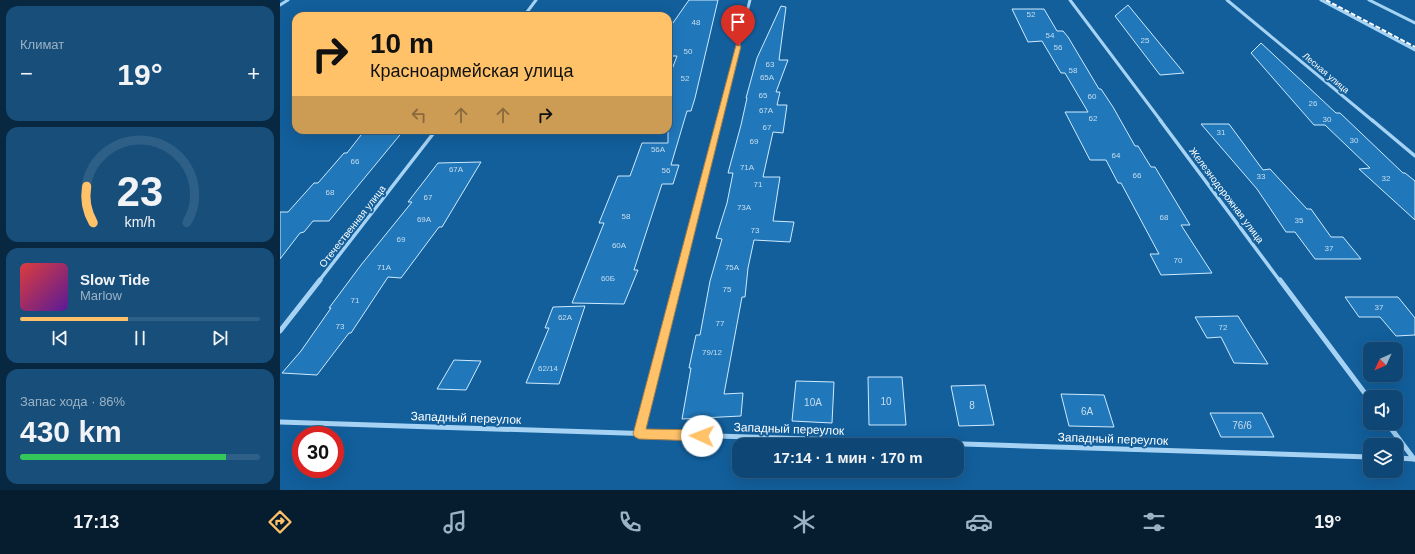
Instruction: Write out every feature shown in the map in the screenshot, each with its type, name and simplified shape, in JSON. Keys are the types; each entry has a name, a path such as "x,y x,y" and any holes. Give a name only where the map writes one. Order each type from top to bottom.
{"street":[{"path":"280,5 288,0"},
{"path":"527,12 536,0"},
{"path":"639,434 750,0"},
{"name":"Железнодорожная улица","path":"1070,0 1363,391"},
{"name":"Лесная улица","path":"1227,0 1415,156"},
{"path":"1321,0 1415,50"},
{"path":"1369,0 1415,23"},
{"name":"Отечественная улица","path":"280,331 433,134"},
{"name":"Западный переулок","path":"280,422 1363,457"},
{"path":"1392,430 1414,459"},
{"path":"1403,458 1414,459"}],"building":[{"path":"689,0 718,0 695,98 691,111 687,111 671,165 679,165 673,184 662,184 634,270 638,270 624,304 572,303 604,223 599,223 618,176 630,176 642,143 668,143 668,134 672,134 672,69 677,56 672,56 672,24"},
{"path":"1128,5 1184,73 1160,75 1115,16"},
{"path":"781,6 786,7 779,60 788,60 776,92 780,92 777,105 787,105 783,133 773,132 763,177 780,177 773,221 794,222 790,242 754,240 748,268 745,297 742,297 724,394 743,393 741,416 682,419 691,368 689,368 696,335 700,335 710,281 722,239 716,238 727,203 733,173 728,173 757,58"},
{"path":"1012,9 1044,9 1057,31 1063,31 1068,37 1099,89 1101,89 1113,107 1135,146 1138,146 1151,167 1155,167 1190,225 1181,225 1212,273 1161,275 1150,254 1159,254 1121,183 1118,183 1106,160 1090,160 1065,112 1088,112 1065,73 1061,73 1042,41 1028,42"},
{"path":"1261,43 1336,113 1340,113 1403,173 1415,181 1415,220 1359,169 1370,168 1325,125 1314,125 1251,53"},
{"path":"1201,124 1229,124 1263,170 1270,169 1307,209 1311,209 1331,237 1343,237 1361,259 1315,259 1295,232 1286,232 1257,189"},
{"path":"362,134 401,134 329,221 313,221 304,232 300,233 280,259 280,212 288,212 314,183 318,183 344,153 347,153"},
{"path":"481,162 442,227 439,227 401,278 388,277 351,333 349,333 317,375 282,373 301,351 331,308 329,308 361,265 412,202 408,202 438,163"},
{"path":"1345,297 1398,297 1415,318 1415,335 1396,336 1380,317 1359,317"},
{"path":"585,306 559,384 526,383 549,328 545,328 553,307"},
{"path":"1238,316 1268,364 1234,363 1221,337 1207,338 1195,317"},
{"path":"454,360 481,361 466,390 437,389"},
{"path":"868,377 902,377 906,425 869,425"},
{"path":"796,381 834,382 832,423 792,421"},
{"path":"985,385 994,425 959,426 951,386"},
{"path":"1061,394 1104,395 1114,427 1069,426"},
{"path":"1210,413 1262,413 1274,437 1221,437"}],"railway":[{"path":"1326,0 1415,47"}],"route":[{"path":"702,436 639,434 738,46"}]}
